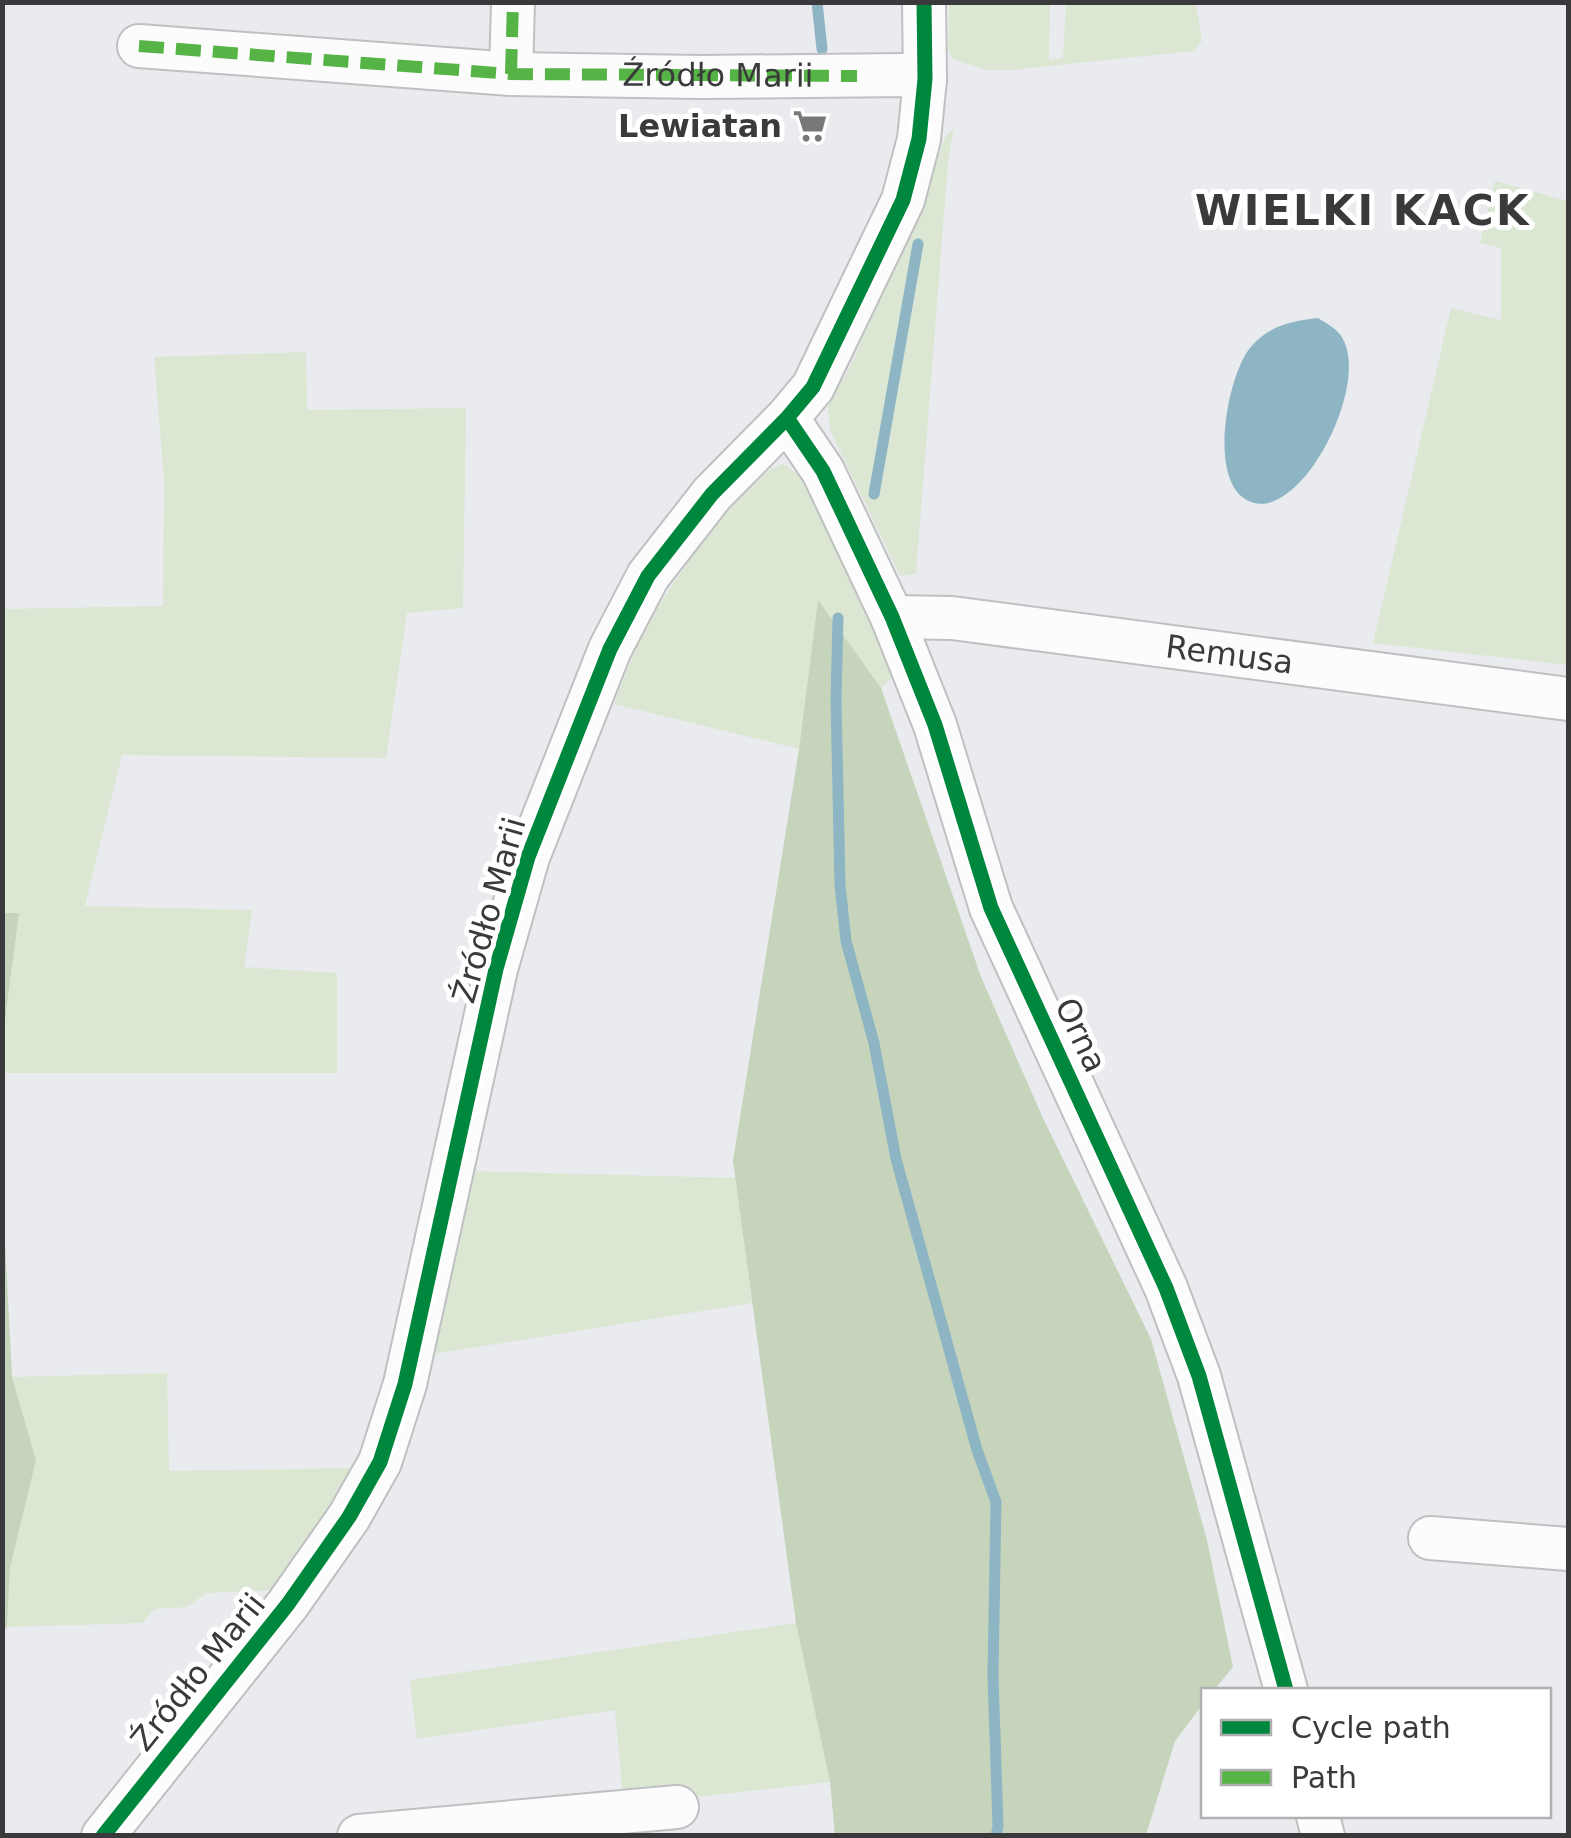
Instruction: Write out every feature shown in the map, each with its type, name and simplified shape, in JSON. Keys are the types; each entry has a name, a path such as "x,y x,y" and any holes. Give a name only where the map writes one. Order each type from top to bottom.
{"street":[{"path":"511,74 514,2"},
{"name":"Źródło Marii","path":"103,1836 288,1604 349,1517 380,1462 414,1348 496,969 528,857 610,650 648,576 712,494 812,387 903,200 920,139 924,2"},
{"name":"Źródło Marii","path":"139,46 511,74 905,75 924,79"},
{"name":"Orna","path":"787,418 823,471 892,617 935,725 992,908 1166,1288 1199,1376 1285,1688"},
{"name":"Remusa","path":"892,617 952,618 1568,699"},
{"path":"1430,1538 1568,1549"},
{"path":"360,1836 676,1808"}],"green space":[{"path":"949,2 1050,3 1049,60 1063,58 1066,3 1196,3 1202,41 1193,51 986,70 953,59 948,49"},
{"path":"954,128 948,162 916,574 900,576 830,430 828,406 851,365 898,260 946,136"},
{"path":"1495,181 1568,201 1568,665 1373,643 1451,308 1501,320 1501,248 1480,243"},
{"path":"306,352 307,410 466,408 463,608 407,613 386,758 122,755 85,906 252,910 244,967 337,973 337,1073 3,1073 3,1035 18,913 3,913 2,609 163,606 164,480 154,357"},
{"path":"783,464 808,481 895,675 881,688 818,601 799,749 614,704 644,626 707,535 761,474"},
{"path":"818,600 881,688 981,977 1042,1116 1151,1339 1207,1540 1233,1667 1216,1688 1201,1688 1201,1707 1175,1741 1146,1835 835,1835 830,1782 796,1623 733,1161 799,749"},
{"path":"2,913 19,913 3,1035"},
{"path":"472,1171 736,1178 752,1303 433,1354"},
{"path":"3,1203 12,1377 36,1460 10,1568 7,1627 3,1633"},
{"path":"167,1373 169,1471 358,1468 276,1590 206,1593 187,1607 155,1609 142,1623 7,1627 10,1568 36,1460 12,1377"},
{"path":"796,1623 830,1782 679,1799 623,1798 615,1710 417,1739 410,1680"}],"water":[{"path":"1318,318 1337,331 1347,351 1348,377 1342,408 1329,439 1293,489 1272,502 1251,502 1237,492 1225,454 1228,405 1234,382 1250,348 1264,334 1289,323"}],"waterway":[{"name":"Źródło Marii","path":"817,2 822,49"},
{"name":"Źródło Marii","path":"874,494 918,244"},
{"name":"Źródło Marii","path":"838,618 840,885 846,941 874,1043 896,1159 977,1450 996,1502 996,1836"}],"marked path":[{"path":"511,74 513,2"},
{"path":"139,46 511,74 857,76"}],"cycle path":[{"path":"103,1836 288,1604 349,1517 380,1462 405,1384 496,969 528,857 610,649 648,576 712,494 813,387 903,200 919,139 925,79 924,2"},
{"path":"787,418 823,471 892,617 935,725 991,908 1166,1288 1199,1376 1285,1688"}],"place":[{"name":"Lewiatan","path":"810,126"}],"district":[{"name":"WIELKI KACK","path":"1363,210"}]}
